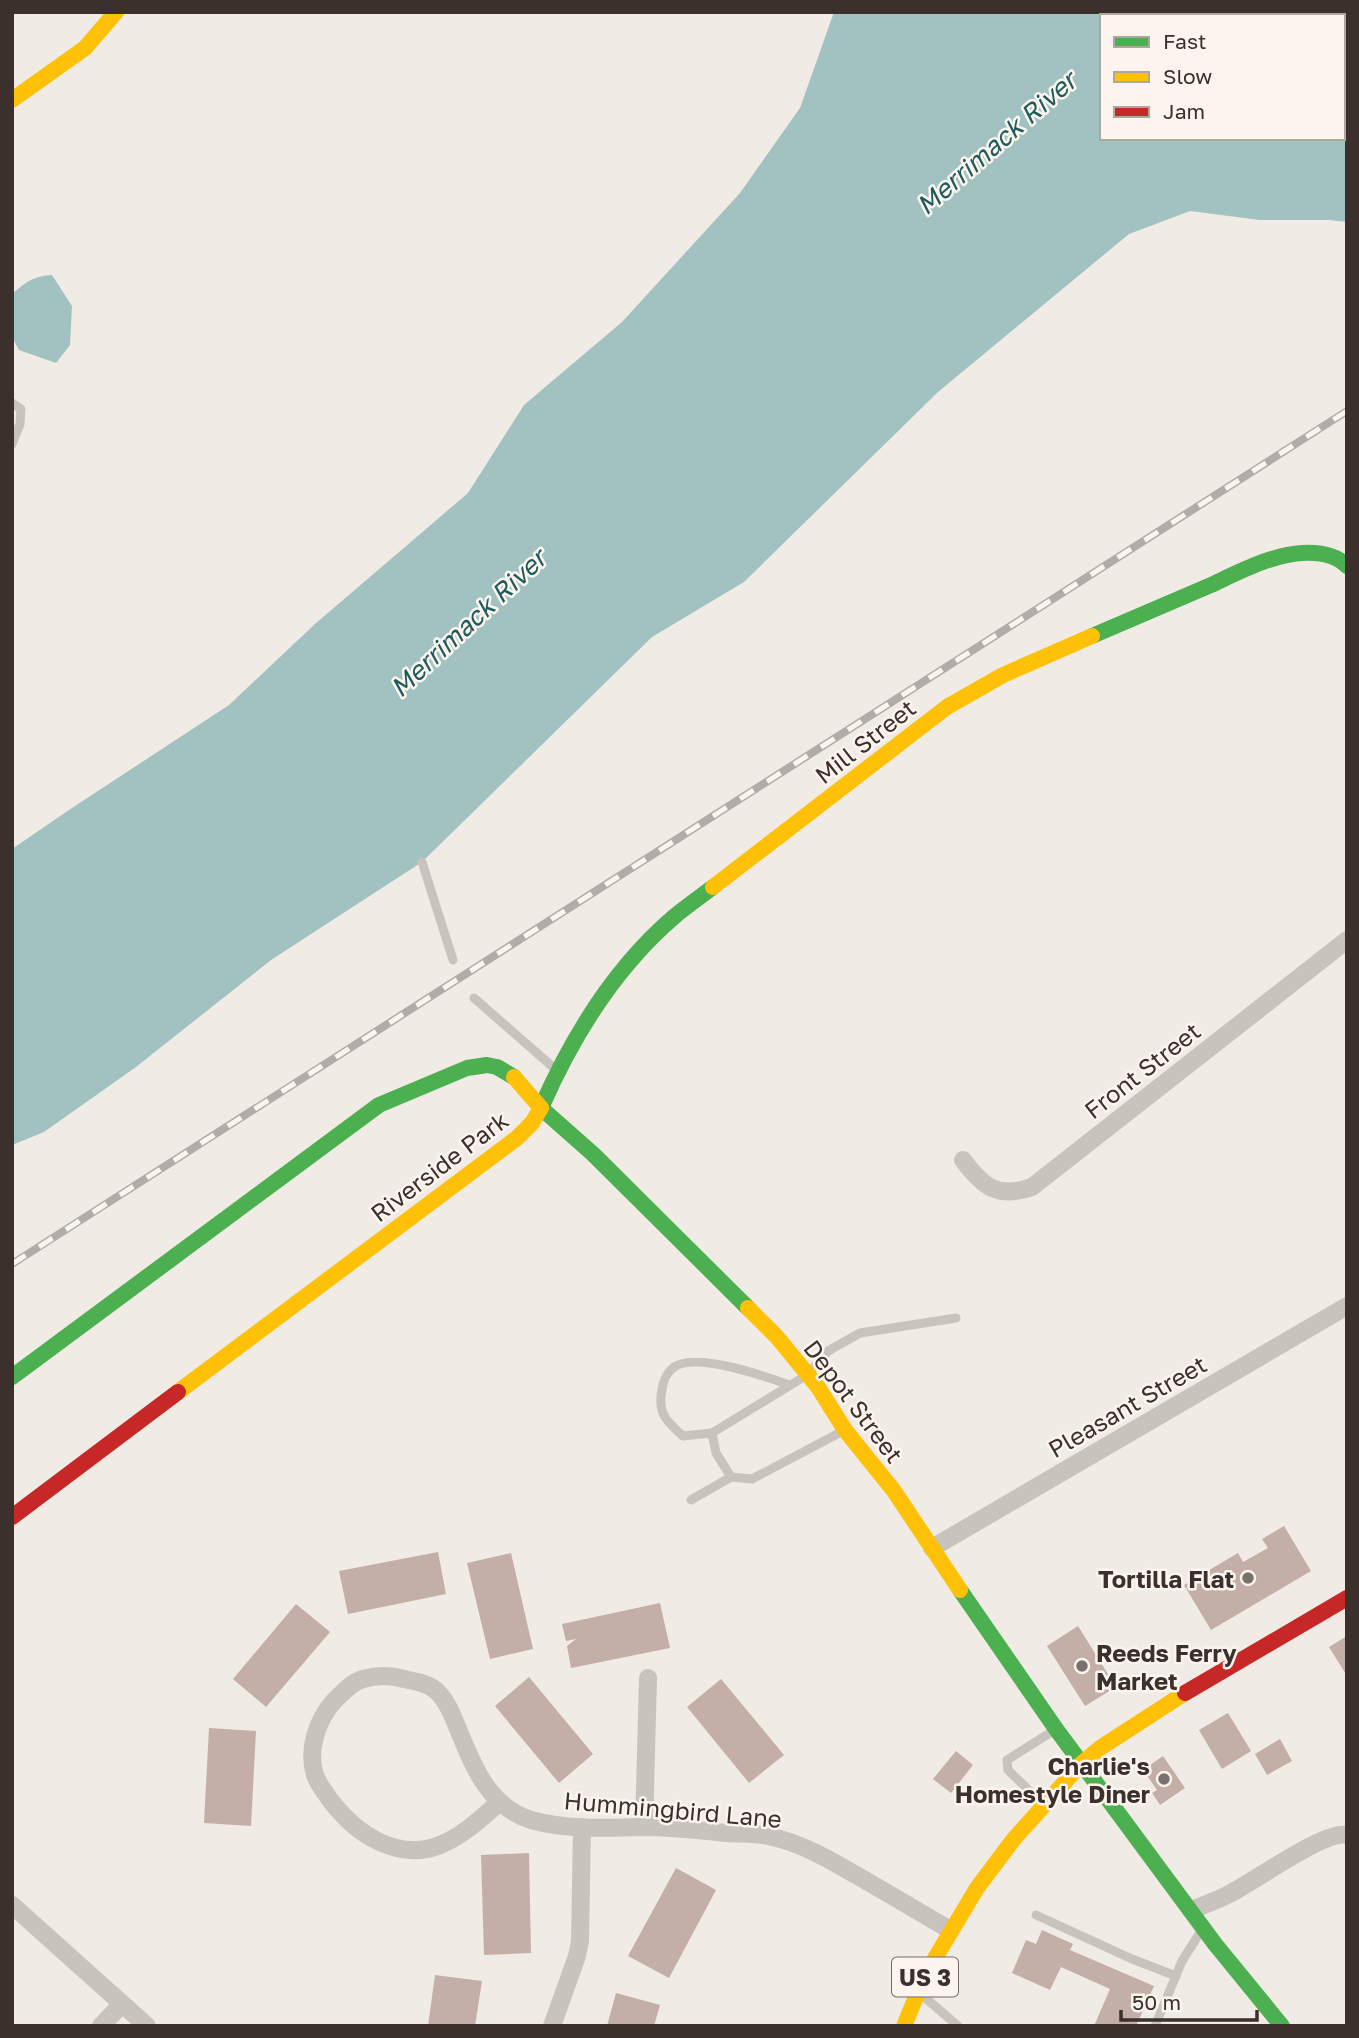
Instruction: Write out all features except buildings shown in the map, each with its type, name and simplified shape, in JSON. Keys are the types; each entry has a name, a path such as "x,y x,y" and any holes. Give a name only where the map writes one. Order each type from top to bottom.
{"street":[{"path":"12,100 85,48 116,12"},
{"name":"Mill Street","path":"541,1108 584,1023 614,979 642,947 666,924 947,707 1003,675 1240,572 1301,553 1322,553 1342,561 1347,566"},
{"name":"Front Street","path":"963,1160 985,1186 1000,1192 1018,1191 1032,1186 1347,940"},
{"name":"Riverside Park","path":"12,1377 379,1105 458,1070 478,1065 499,1068 517,1080 541,1108 517,1138 12,1517"},
{"name":"Depot Street","path":"541,1108 593,1154 776,1337 818,1387 845,1430 894,1491 1056,1729 1215,1944 1282,2026"},
{"name":"Pleasant Street","path":"932,1548 1347,1306"},
{"name":"US 3","path":"904,2026 918,1991 950,1930 995,1862 1081,1763 1192,1689 1347,1598"},
{"name":"Hummingbird Lane","path":"500,1802 463,1833 439,1846 419,1851 396,1849 356,1828 340,1813 315,1775 312,1749 317,1729 327,1709 358,1680 378,1675 417,1681 434,1688 445,1701 476,1771 486,1787 514,1812 531,1819 582,1827 644,1827 767,1836 791,1843 839,1865 950,1930"},
{"path":"644,1827 648,1678"},
{"path":"552,2026 580,1941 582,1827"},
{"path":"1191,1910 1228,1895 1321,1840 1347,1835"},
{"path":"12,1905 147,2026"},
{"path":"101,2026 122,2004"}],"lane":[{"path":"12,403 21,409 20,424 12,444"},
{"path":"422,862 453,960"},
{"path":"474,998 558,1071"},
{"path":"789,1385 758,1374 697,1361 676,1366 664,1377 661,1408 665,1420 683,1436 712,1433 807,1375 828,1352 860,1332 956,1318"},
{"path":"691,1500 731,1477 752,1479 845,1430"},
{"path":"712,1433 716,1453 731,1477"},
{"path":"1043,1805 1008,1770 1007,1760 1056,1729"},
{"path":"1036,1915 1176,1976"},
{"path":"1155,2026 1182,1961 1204,1926"},
{"path":"918,1991 958,2026"}],"water":[{"name":"Merrimack River","path":"834,12 1347,12 1347,222 1260,220 1190,211 1129,234 938,392 744,582 652,637 422,862 271,960 136,1067 44,1132 12,1145 12,849 229,705 315,624 468,493 524,405 622,322 740,193 800,108"},
{"path":"52,275 72,306 70,345 56,363 19,350 12,337 12,294 30,280"}],"railway":[{"path":"12,1264 1347,411"}],"traffic: fast":[{"path":"1092,636 1279,557 1302,553 1320,554 1332,556 1347,566"},
{"path":"713,887 653,936 614,980 581,1029 541,1108 593,1154 748,1308"},
{"path":"12,1377 379,1105 467,1068 487,1065 497,1067 514,1077"},
{"path":"960,1590 1056,1729 1215,1944 1282,2026"}],"traffic: slow":[{"path":"12,100 85,48 116,12"},
{"path":"713,887 947,707 1003,675 1092,636"},
{"path":"178,1392 517,1138 532,1123 541,1108 514,1077"},
{"path":"748,1308 777,1337 818,1387 845,1430 894,1491 960,1590"},
{"path":"904,2026 925,1975 977,1888 1013,1840 1081,1764 1100,1748 1185,1693"}],"traffic: jam":[{"path":"12,1517 178,1392"},
{"path":"1185,1693 1347,1598"}],"place":[{"name":"Tortilla Flat","path":"1248,1578"},
{"name":"Reeds Ferry Market","path":"1082,1666"},
{"name":"Charlie's Homestyle Diner","path":"1164,1779"}]}
